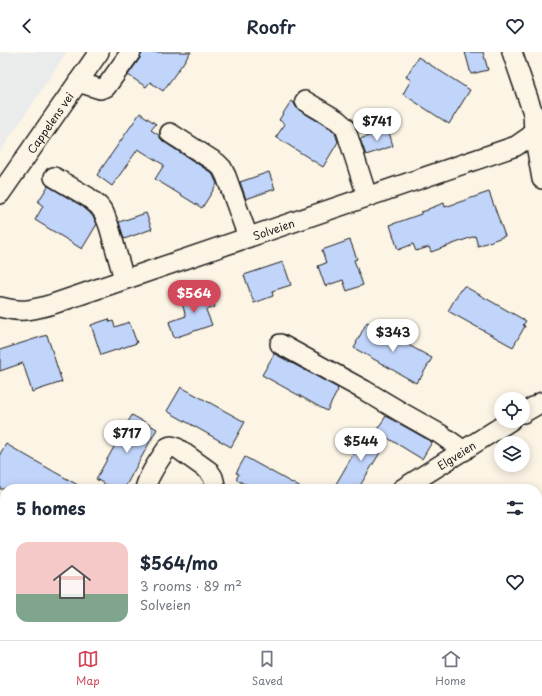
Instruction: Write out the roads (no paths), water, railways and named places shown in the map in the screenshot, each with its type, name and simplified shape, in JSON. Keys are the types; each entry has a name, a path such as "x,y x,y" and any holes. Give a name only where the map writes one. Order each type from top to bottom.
{"street":[{"name":"Cappelens vei","path":"0,194 98,52"},
{"path":"78,82 100,89 106,87 131,52"},
{"path":"512,52 538,131 542,179"},
{"path":"305,101 337,120 344,128 367,196"},
{"name":"Solveien","path":"0,307 11,310 26,311 53,304 516,146 538,131"},
{"path":"170,133 217,163 222,168 248,237"},
{"path":"54,177 88,197 99,206 104,213 124,279"},
{"path":"280,344 440,434 464,451"},
{"path":"530,409 542,402"},
{"name":"Elgveien","path":"410,484 499,428"},
{"path":"146,484 168,447 171,446 177,448 209,471 213,477 215,484"}]}
